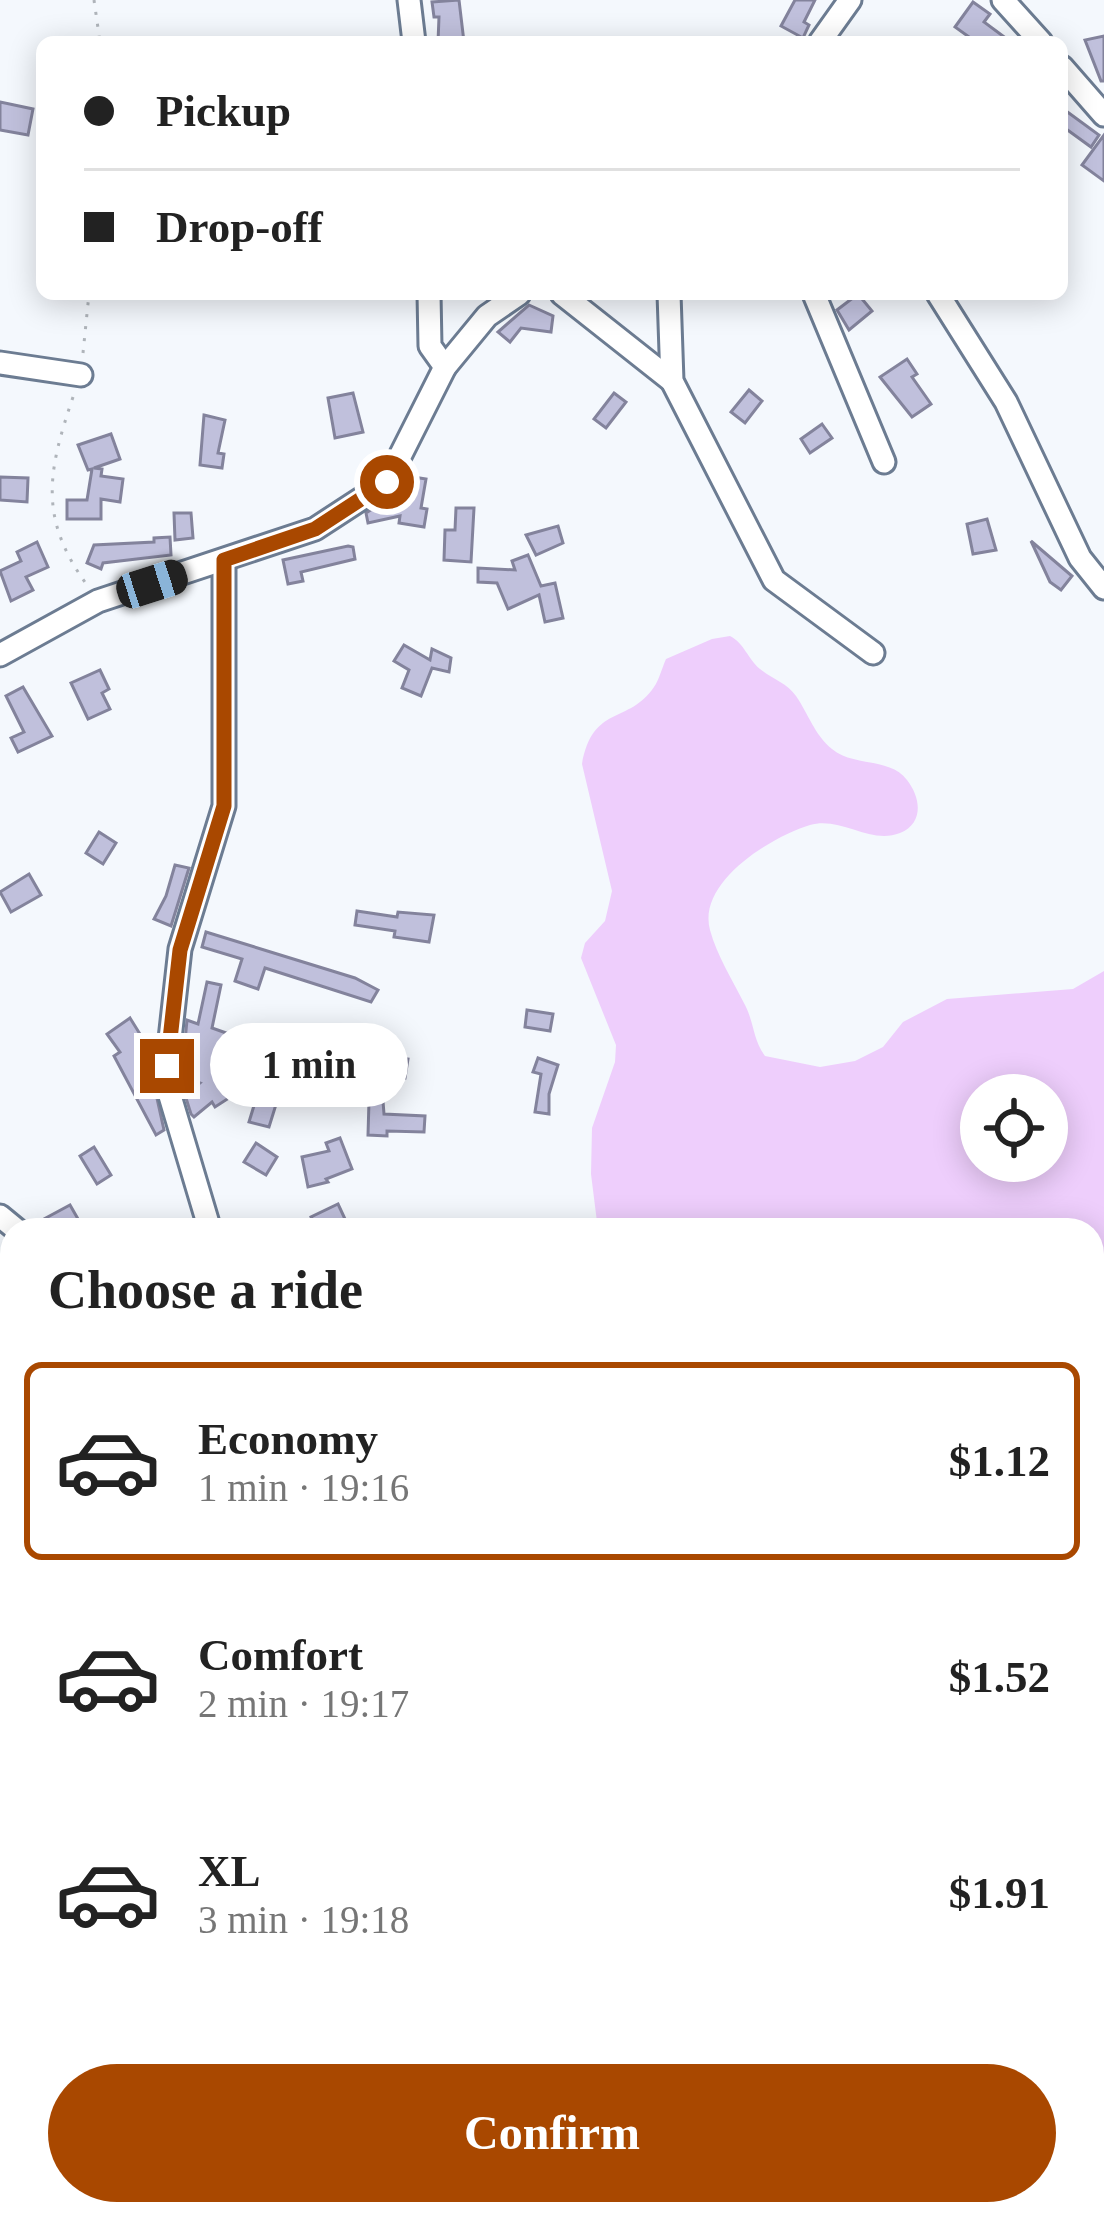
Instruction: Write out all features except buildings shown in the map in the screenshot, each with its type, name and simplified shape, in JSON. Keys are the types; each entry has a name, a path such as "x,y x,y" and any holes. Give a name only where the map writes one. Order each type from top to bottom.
{"street":[{"path":"409,0 413,36"},
{"path":"831,36 850,0"},
{"path":"1003,0 1035,36"},
{"path":"1068,74 1104,115"},
{"path":"430,300 430,346 445,367"},
{"path":"0,655 98,601 315,529 387,482 445,367 487,316 510,300"},
{"path":"570,300 672,381 774,580 873,653"},
{"path":"670,300 672,381"},
{"path":"816,300 884,462"},
{"path":"942,300 1006,402 1080,558 1104,588"},
{"path":"0,363 81,375"},
{"path":"206,1218 170,1096 167,1066 180,950 224,806 224,560"}],"path":[{"path":"94,0 99,36"},
{"path":"87,300 81,375 53,456 51,510 66,557 98,601"}],"shaded area":[{"path":"730,636 760,669 792,692 832,749 900,773 917,802 913,823 889,836 822,823 794,831 740,864 715,895 710,930 765,1056 820,1067 855,1061 883,1047 903,1022 947,999 1073,989 1104,971 1104,1218 596,1218 592,1128 615,1062 616,1045 581,958 585,943 605,921 612,891 582,764 594,732 644,699 666,659"}],"route":[{"path":"167,1066 180,950 224,806 224,560 315,529 387,482"}]}
